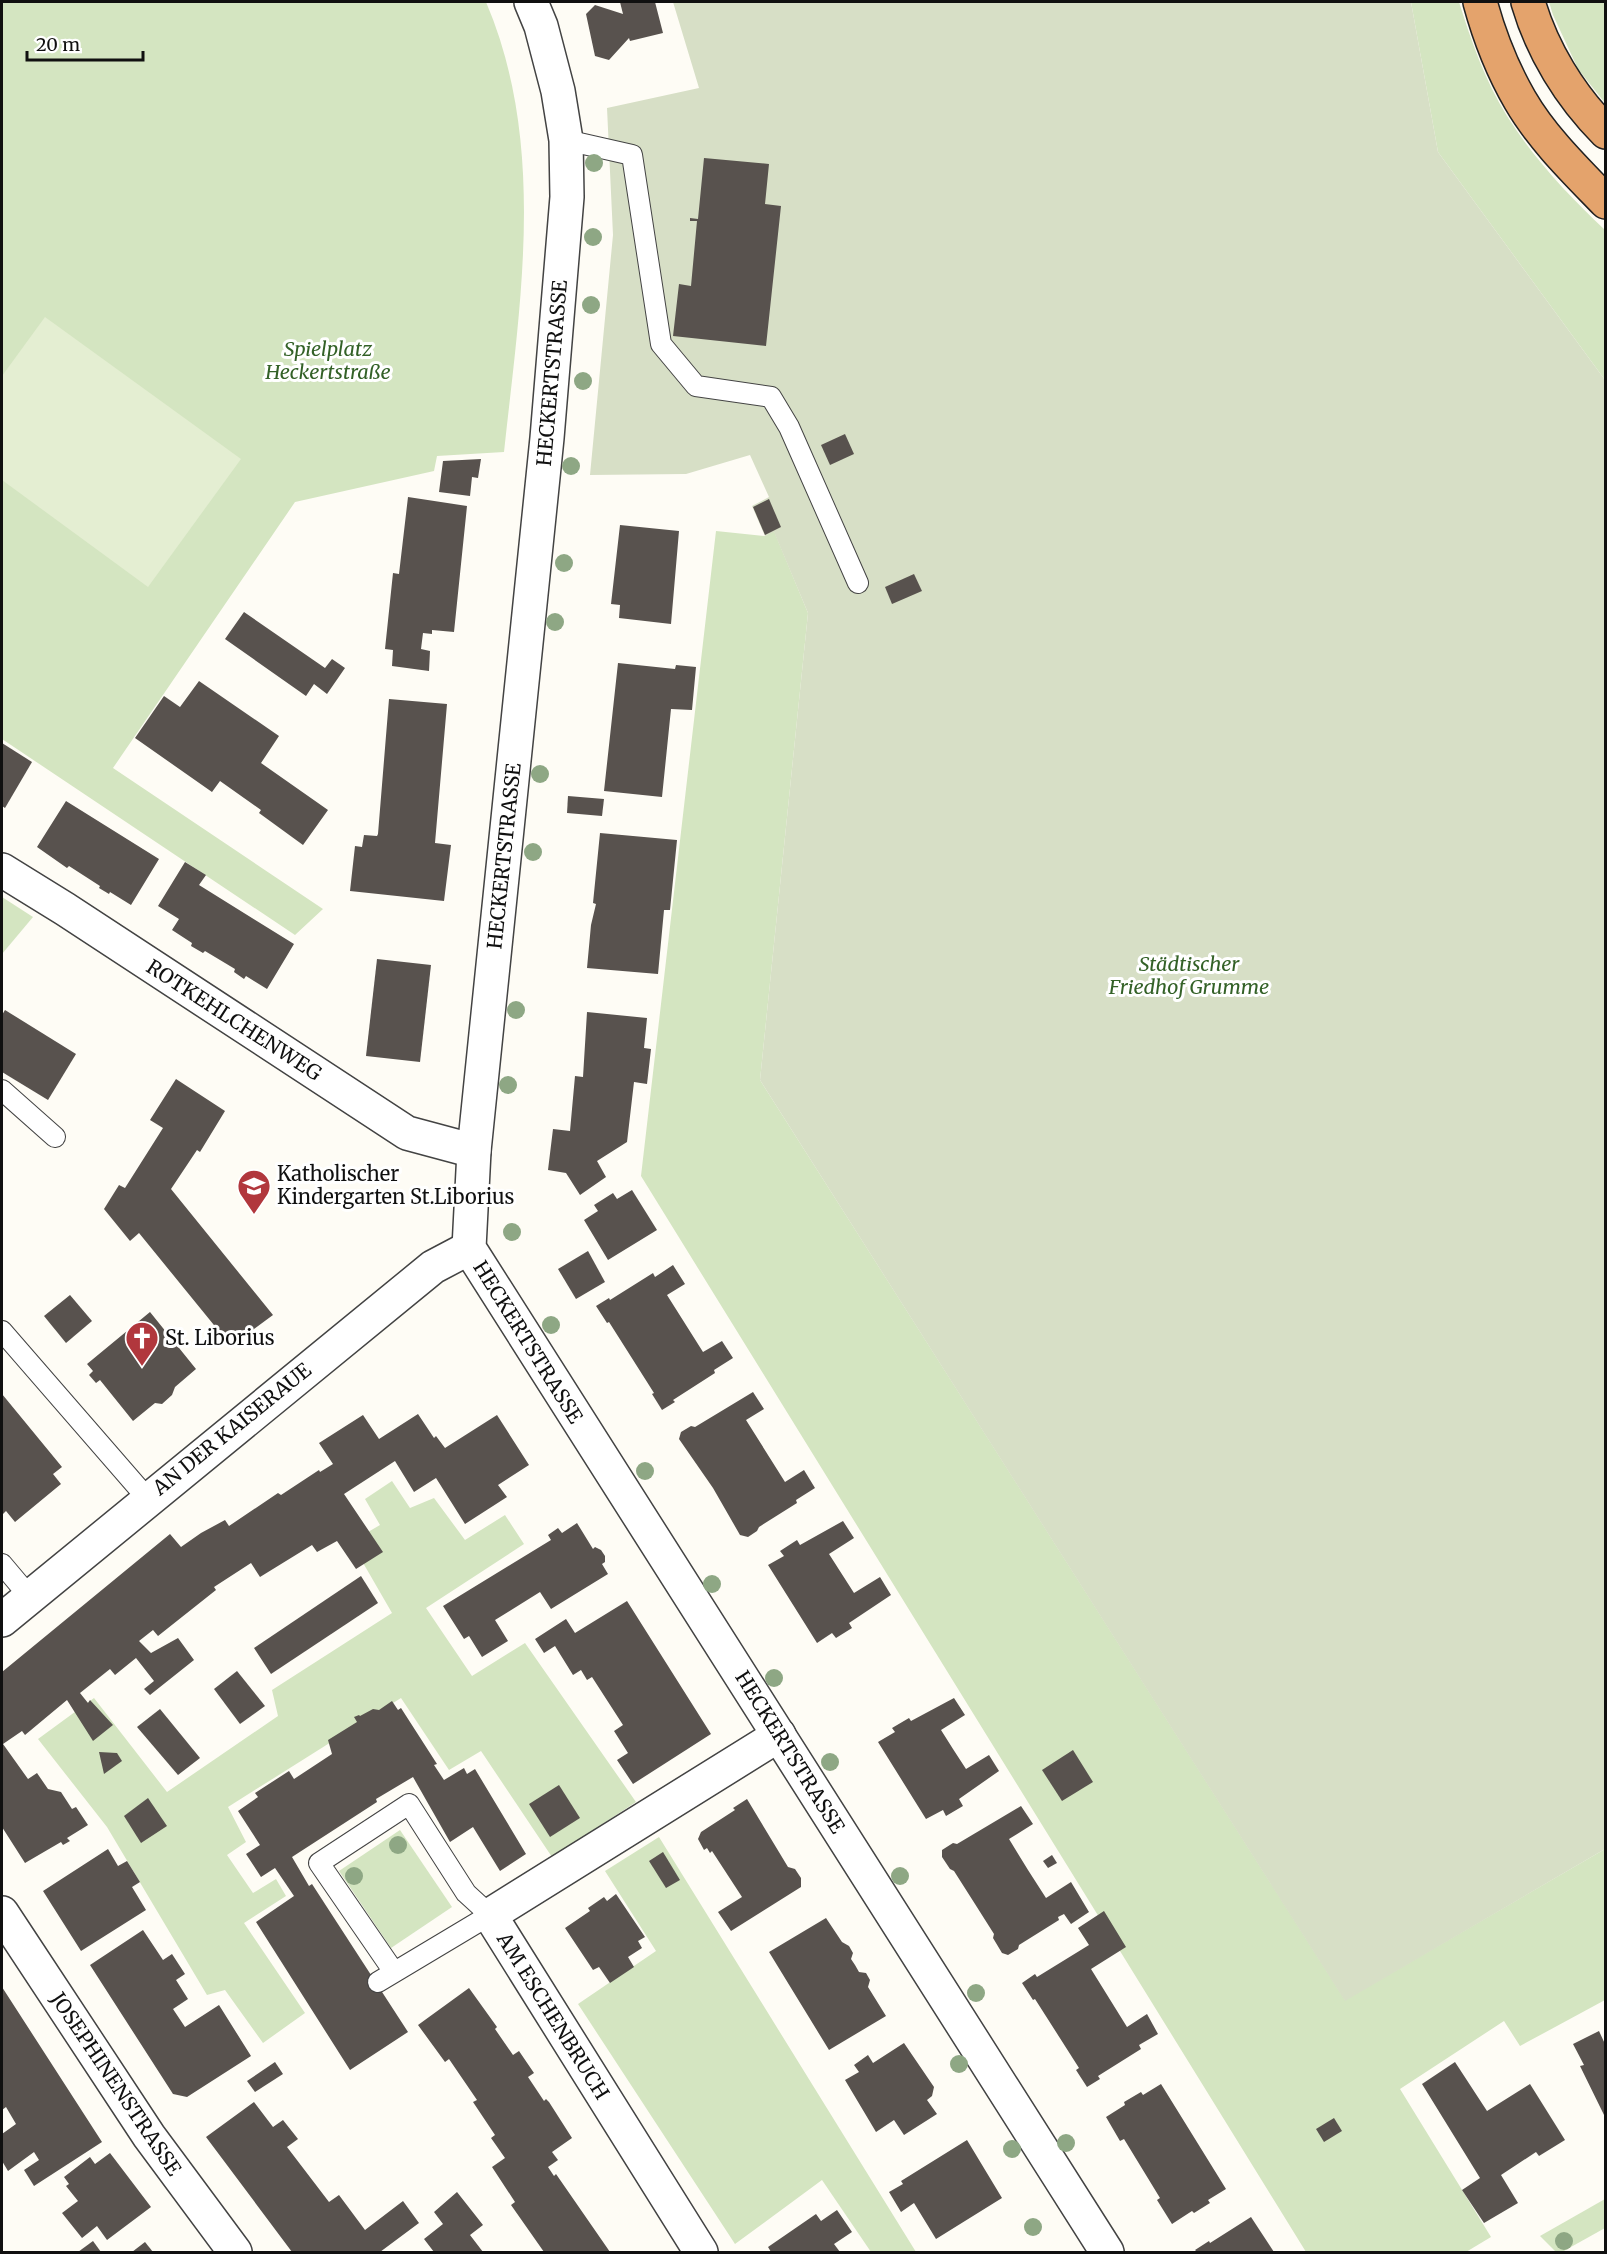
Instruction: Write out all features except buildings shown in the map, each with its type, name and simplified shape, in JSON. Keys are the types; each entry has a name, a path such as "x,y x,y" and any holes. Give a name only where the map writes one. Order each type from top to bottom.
{"highway":[{"path":"1480,2 1489,33 1520,100 1556,149 1605,202"},
{"path":"1528,2 1549,53 1564,80 1585,111 1605,132"}],"street":[{"name":"HECKERTSTRASSE","path":"531,2 542,26 555,80 566,140 567,197 546,450 474,1151 470,1248 1107,2253"},
{"name":"ROTKEHLCHENWEG","path":"2,870 75,915 406,1133 474,1151"},
{"name":"AN DER KAISERAUE","path":"2,1620 147,1498 433,1267 470,1248"},
{"name":"AM ESCHENBRUCH","path":"701,2253 490,1916 779,1735"},
{"name":"JOSEPHINENSTRASSE","path":"3,1921 149,2136 235,2253"}],"lane":[{"path":"566,140 632,154 660,344 696,386 771,396 789,427 858,583"},
{"path":"2,1090 56,1137"},
{"path":"2,1330 147,1498"},
{"path":"2,1564 29,1596"},
{"path":"409,1804 466,1893 490,1916 386,1977 319,1863 409,1804"}],"green space":[{"name":"Spielplatz Heckertstraße","path":"2,2 486,2 505,56 517,112 523,168 524,225 517,339 504,452 437,456 434,471 295,502 113,768 323,909 295,935 2,739"},
{"name":"Städtischer Friedhof Grumme","path":"673,2 1411,2 1438,152 1605,380 1605,1849 1345,2001 760,1080 808,613 774,532 765,536 752,506 769,497 750,455 686,474 590,475 613,235 607,108 699,88"},
{"path":"1411,2 1459,2 1485,75 1507,116 1528,147 1552,176 1605,230 1605,380 1438,152"},
{"path":"1549,2 1605,2 1605,103 1578,69"},
{"path":"45,317 241,459 148,587 2,480 2,376"},
{"path":"716,531 765,536 774,531 808,613 760,1080 1345,2000 1605,1849 1605,2000 1520,2046 1504,2021 1400,2089 1491,2237 1466,2252 1306,2252 641,1176"},
{"path":"2,897 33,917 2,954"},
{"path":"392,1481 410,1508 434,1498 465,1540 505,1515 524,1544 426,1608 472,1676 525,1643 636,1802 552,1857 481,1751 449,1770 401,1698 228,1807 246,1842 227,1855 253,1893 276,1879 286,1896 244,1923 305,2013 263,2043 225,1990 207,1995 107,1827 38,1739 94,1698 167,1792 278,1716 272,1690 392,1613 351,1542 380,1525 365,1499"},
{"path":"400,1830 452,1907 391,1948 339,1871"},
{"path":"659,1837 916,2252 871,2252 822,2180 735,2244 578,2004 656,1951 605,1871"},
{"path":"1605,2199 1605,2228 1562,2252 1556,2252 1540,2236"}],"place":[{"name":"Katholischer Kindergarten St.Liborius","path":"254,1215"},
{"name":"St. Liborius","path":"142,1367"}]}
